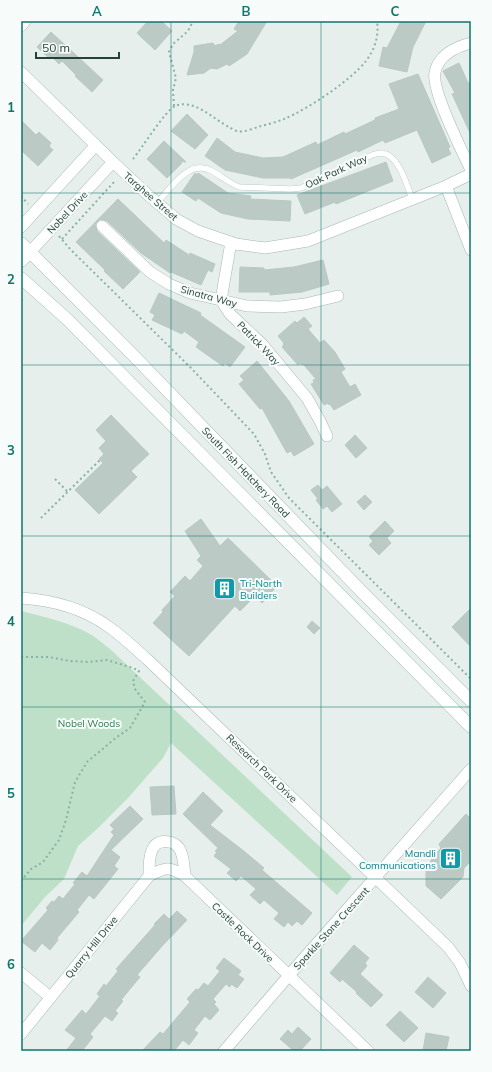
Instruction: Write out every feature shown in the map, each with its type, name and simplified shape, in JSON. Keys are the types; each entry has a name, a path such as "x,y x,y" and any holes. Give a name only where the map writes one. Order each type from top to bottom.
{"main road":[{"name":"Nobel Drive","path":"21,261 25,247"},
{"name":"South Fish Hatchery Road","path":"25,247 138,360 361,591 471,701"},
{"name":"South Fish Hatchery Road","path":"21,278 68,320 471,727"}],"street":[{"path":"21,26 25,21"},
{"path":"471,43 451,50 441,59 434,73 438,98 471,170"},
{"name":"Targhee Street","path":"21,72 113,162 176,219 198,231 231,242 265,248 308,241 446,186 471,174"},
{"path":"21,227 96,145"},
{"name":"Nobel Drive","path":"25,247 113,162"},
{"path":"446,186 471,250"},
{"name":"Sinatra Way","path":"102,226 150,272 169,284 190,293 247,306 281,307 305,304 338,296"},
{"path":"221,300 231,242"},
{"name":"Patrick Way","path":"221,300 230,314 262,344 307,398 327,436"},
{"name":"Research Park Drive","path":"21,598 38,599 78,610 97,619 149,660 448,947 460,963 471,986"},
{"name":"Sparkle Stone Crescent","path":"224,1051 471,769"},
{"path":"150,876 148,861 150,852 156,844 164,841 172,842 179,848 183,858 185,876"},
{"name":"Castle Rock Drive","path":"168,869 174,870 185,876 368,1051"},
{"name":"Quarry Hill Drive","path":"21,1034 150,876 162,870 168,869"},
{"path":"21,973 50,997"}],"lane":[{"name":"Oak Park Way","path":"157,203 184,173 192,168 201,167 210,170 239,187 290,189 301,188 372,155 382,154 390,156 398,164 412,199"}],"path":[{"path":"174,106 173,90 176,78 169,52 173,44 188,30 193,21"},
{"path":"133,159 163,118 174,106 187,104 197,106 222,124 237,132 252,129 285,118 319,99 348,78 365,61 377,40 377,21"},
{"path":"114,182 62,240 190,367 254,434 265,454 271,472 289,498 471,679"},
{"path":"21,196 26,201"},
{"path":"41,518 100,460"},
{"path":"55,479 68,492"},
{"path":"21,657 49,657 70,661 89,662 107,660 133,668 139,671 133,681 135,689 145,702 130,728 87,762 75,782 66,820 59,840 43,862 31,869 21,881"}],"green space":[{"name":"Nobel Woods","path":"21,611 73,626 93,636 110,649 352,877 337,895 171,743 163,758 128,798 78,846 64,879 45,897 21,926"}],"building":[{"path":"148,21 161,21 172,31 155,50 137,33"},
{"path":"239,21 267,21 247,54 229,66 227,64 217,69 211,68 204,73 187,75 194,52 194,46 213,43 215,46 220,45 238,31 234,29"},
{"path":"401,21 426,21 413,47 407,72 379,66 383,47 387,48"},
{"path":"51,32 103,80 92,92 62,61 59,64 52,57 50,59 37,47"},
{"path":"459,63 468,83 471,83 471,135 452,94 455,93 443,71"},
{"path":"418,74 450,147 448,148 451,154 432,163 417,130 385,143 383,140 358,152 357,150 291,179 263,178 225,170 205,156 217,138 235,152 263,158 283,157 316,142 317,145 344,132 345,134 375,120 375,118 399,109 389,84"},
{"path":"187,114 208,135 195,149 171,131"},
{"path":"21,120 36,135 39,132 51,143 49,146 53,150 38,166 21,150"},
{"path":"164,141 186,162 178,161 182,163 167,178 147,159"},
{"path":"386,162 393,181 336,204 335,202 305,214 297,195"},
{"path":"195,173 197,175 198,173 228,193 251,196 250,199 291,201 290,221 248,219 221,213 198,198 196,201 182,192"},
{"path":"118,199 164,243 166,240 189,255 190,253 215,264 212,272 208,270 201,285 171,272 170,273 141,253 107,221 100,219 95,224 97,231 140,272 123,289 76,242"},
{"path":"323,260 329,284 302,292 270,295 270,292 239,292 240,267 264,268 264,270 294,267"},
{"path":"159,293 201,313 200,315 245,347 230,367 225,363 223,366 196,347 199,342 184,331 182,334 152,320 155,315 150,312"},
{"path":"304,317 312,326 308,329 320,343 324,340 335,352 345,369 341,372 350,387 355,384 361,395 334,410 328,403 324,405 311,384 314,383 313,380 316,379 303,364 302,365 300,363 298,365 282,347 284,343 278,336 295,321 297,323"},
{"path":"257,361 289,401 314,444 294,456 291,451 287,453 262,408 260,409 239,384 244,380 240,376"},
{"path":"111,415 149,454 131,471 137,477 99,514 75,490 103,463 99,459 104,454 99,448 106,441 96,430"},
{"path":"355,435 367,448 356,458 345,445"},
{"path":"318,485 322,490 327,486 342,504 332,512 327,506 323,509 311,490"},
{"path":"365,495 372,502 364,510 357,502"},
{"name":"Tri-North Builders","path":"201,519 220,546 228,538 277,586 262,603 255,596 240,611 235,606 189,656 153,623 163,612 162,610 175,596 170,592 185,576 190,581 203,566 197,560 201,556 185,531"},
{"path":"385,521 394,531 387,538 391,543 379,555 369,545 373,541 369,537"},
{"path":"471,608 471,647 452,627"},
{"path":"312,621 320,628 314,634 307,627"},
{"path":"174,786 176,814 152,815 150,787"},
{"path":"203,792 223,811 210,825 264,868 262,870 312,913 302,925 297,921 292,926 288,922 284,927 274,919 279,913 264,900 260,904 250,895 256,889 241,876 236,881 227,873 231,869 214,856 217,852 215,851 218,848 183,814"},
{"path":"130,806 143,819 111,850 120,857 114,866 118,869 94,899 89,895 77,910 79,912 57,938 58,940 50,950 42,943 35,952 21,941 48,910 46,908 52,901 54,902 59,896 63,899 82,872 87,876 114,835 111,832 114,829 110,825"},
{"name":"Mandli Communications","path":"466,814 471,819 471,861 464,868 463,877 441,899 426,886 426,869 433,857 441,848 439,844"},
{"path":"177,911 187,920 137,975 140,977 121,1000 123,1001 115,1011 118,1013 112,1021 105,1016 90,1034 93,1037 82,1051 66,1051 76,1038 65,1030 82,1010 86,1014 100,996 97,994 104,984 106,986 118,971 116,969 155,925 154,924 164,914 169,919"},
{"path":"354,945 369,958 365,963 367,966 360,974 383,995 371,1007 342,979 340,982 330,973"},
{"path":"224,958 241,971 238,975 244,979 237,988 231,984 230,987 226,984 213,999 216,1002 214,1004 219,1010 210,1020 205,1016 194,1030 198,1033 189,1045 183,1040 174,1051 142,1051 160,1032 163,1034 190,1002 187,999 196,989 198,990 204,983 208,986 220,971 216,968"},
{"path":"428,977 446,993 433,1008 415,992"},
{"path":"400,1011 418,1028 404,1042 386,1025"},
{"path":"298,1027 311,1039 300,1051 294,1051 280,1039 288,1030 292,1034"},
{"path":"426,1033 449,1037 446,1051 423,1051"}],"place":[{"name":"Tri-North Builders","path":"224,589"},
{"name":"Mandli Communications","path":"451,859"}]}
